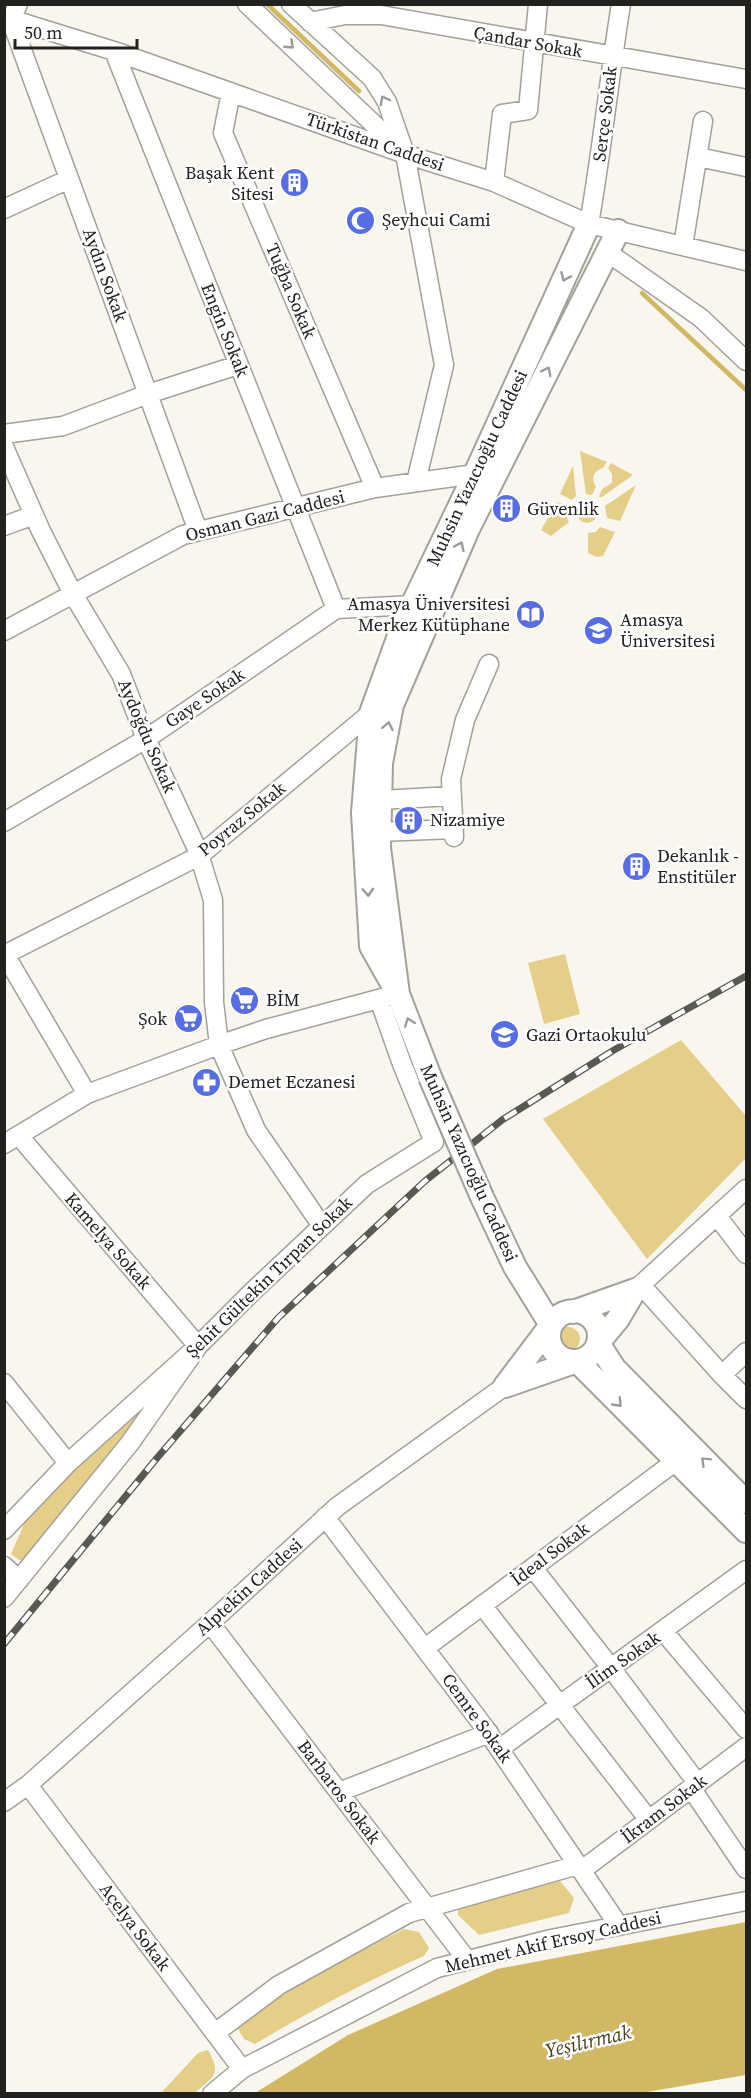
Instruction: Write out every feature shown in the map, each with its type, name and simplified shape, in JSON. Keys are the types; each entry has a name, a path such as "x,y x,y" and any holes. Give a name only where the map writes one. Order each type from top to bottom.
{"main road":[{"name":"Muhsin Yazıcıoğlu Caddesi","path":"551,1325 515,1267 430,1077 388,997 371,946 363,813 371,713 404,622 475,474 589,224"},
{"name":"Muhsin Yazıcıoğlu Caddesi","path":"388,997 378,848 381,764 392,705 468,529 618,231"},
{"path":"505,1386 559,1316 638,1288"},
{"path":"505,1386 590,1355 638,1288"},
{"path":"573,1312 588,1316 594,1321 598,1343 614,1368 747,1502"},
{"path":"551,1325 549,1336 555,1352 561,1357 577,1361 747,1532"}],"street":[{"path":"247,4 405,154"},
{"path":"291,4 372,78 387,102 405,154 444,365 416,482"},
{"path":"494,182 502,114 528,110 538,4"},
{"name":"Serçe Sokak","path":"589,224 621,4"},
{"name":"Türkistan Caddesi","path":"11,14 405,154 494,182 589,224 747,261"},
{"name":"Aydın Sokak","path":"11,14 198,531"},
{"name":"Çandar Sokak","path":"310,22 345,15 381,15 747,79"},
{"name":"Engin Sokak","path":"114,51 336,609"},
{"name":"Tuğba Sokak","path":"231,92 223,133 375,488"},
{"path":"683,246 703,121"},
{"path":"698,157 747,167"},
{"path":"4,209 69,179"},
{"path":"607,252 701,318 747,361"},
{"path":"4,434 63,426 148,394 238,365"},
{"name":"Aydoğdu Sokak","path":"4,447 73,594 121,674 146,739 199,856 213,900 214,1002 219,1045 256,1130 322,1226"},
{"name":"Osman Gazi Caddesi","path":"4,632 183,535 375,488 475,474"},
{"path":"4,526 34,515"},
{"path":"336,609 413,605"},
{"name":"Gaye Sokak","path":"4,822 146,739 336,609"},
{"path":"379,832 454,833 451,779 465,720 489,664"},
{"name":"Poyraz Sokak","path":"5,954 199,856 371,713"},
{"path":"380,800 452,796"},
{"path":"5,954 87,1094"},
{"path":"12,1140 87,1094 266,1029 388,997"},
{"name":"Şehit Gültekin Tırpan Sokak","path":"4,1530 68,1463 198,1346 367,1184 434,1142 402,1064 388,997"},
{"name":"Kamelya Sokak","path":"12,1140 198,1346"},
{"path":"747,1189 638,1288 747,1399"},
{"path":"717,1216 747,1254"},
{"path":"4,1598 130,1443 198,1346"},
{"path":"722,1375 747,1352"},
{"path":"4,1383 68,1463"},
{"name":"Alptekin Caddesi","path":"4,1802 28,1785 338,1506 505,1386"},
{"name":"İdeal Sokak","path":"424,1648 676,1461"},
{"name":"Cemre Sokak","path":"325,1517 489,1733 619,1926"},
{"path":"4,1566 19,1580"},
{"path":"533,1568 611,1668 694,1786 747,1869"},
{"name":"İlim Sokak","path":"500,1749 747,1570"},
{"path":"482,1605 649,1820"},
{"name":"Barbaros Sokak","path":"210,1623 467,1960"},
{"path":"664,1632 747,1730"},
{"path":"339,1792 489,1733"},
{"name":"İkram Sokak","path":"580,1868 747,1747"},
{"name":"Açelya Sokak","path":"28,1785 242,2069"},
{"path":"215,2033 279,1985 409,1914 580,1868"},
{"name":"Mehmet Akif Ersoy Caddesi","path":"212,2094 242,2069 437,1968 551,1939 747,1901"}],"shaded area":[{"path":"580,451 607,462 594,475 596,487 592,495 586,494"},
{"path":"611,463 633,475 599,497 602,489 612,483 612,474 608,468"},
{"path":"573,466 576,496 572,500 560,494"},
{"path":"636,485 620,521 607,518 605,506"},
{"path":"557,502 567,506 569,522 551,536 541,530"},
{"path":"587,503 594,506 597,513 594,520 587,523 580,520 577,513 580,506"},
{"path":"600,527 615,532 603,556 597,557 588,553 588,533 596,532"},
{"path":"565,954 580,1014 544,1024 528,963"},
{"path":"681,1040 746,1116 746,1158 647,1259 543,1119"},
{"path":"568,1327 573,1328 579,1334 579,1344 573,1350 568,1351 563,1350 557,1344 556,1339 557,1334 563,1328"},
{"path":"175,1370 24,1561 11,1554 31,1508"},
{"path":"560,1881 574,1898 569,1913 479,1935 458,1915 458,1908"},
{"path":"404,1929 419,1932 429,1948 424,1956 338,1997 255,2044 244,2039 238,2029 241,2021 291,1987"},
{"path":"208,2050 215,2070 207,2083 195,2093 161,2093 198,2053"}],"water":[{"name":"Yeşilırmak","path":"746,1922 746,2075 635,2094 255,2093 348,2035 497,1969"}],"waterway":[{"path":"267,4 359,91"},
{"path":"642,293 746,390"}],"railway":[{"path":"4,1644 157,1458 278,1318 425,1181 502,1120 614,1050 746,976"}],"place":[{"name":"Başak Kent Sitesi","path":"295,183"},
{"name":"Şeyhcui Cami","path":"361,220"},
{"name":"Güvenlik","path":"506,509"},
{"name":"Amasya Üniversitesi Merkez Kütüphane","path":"531,614"},
{"name":"Amasya Üniversitesi","path":"599,630"},
{"name":"Nizamiye","path":"409,820"},
{"name":"Dekanlık - Enstitüler","path":"636,866"},
{"name":"BİM","path":"245,1000"},
{"name":"Şok","path":"188,1019"},
{"name":"Gazi Ortaokulu","path":"505,1035"},
{"name":"Demet Eczanesi","path":"207,1082"}]}
